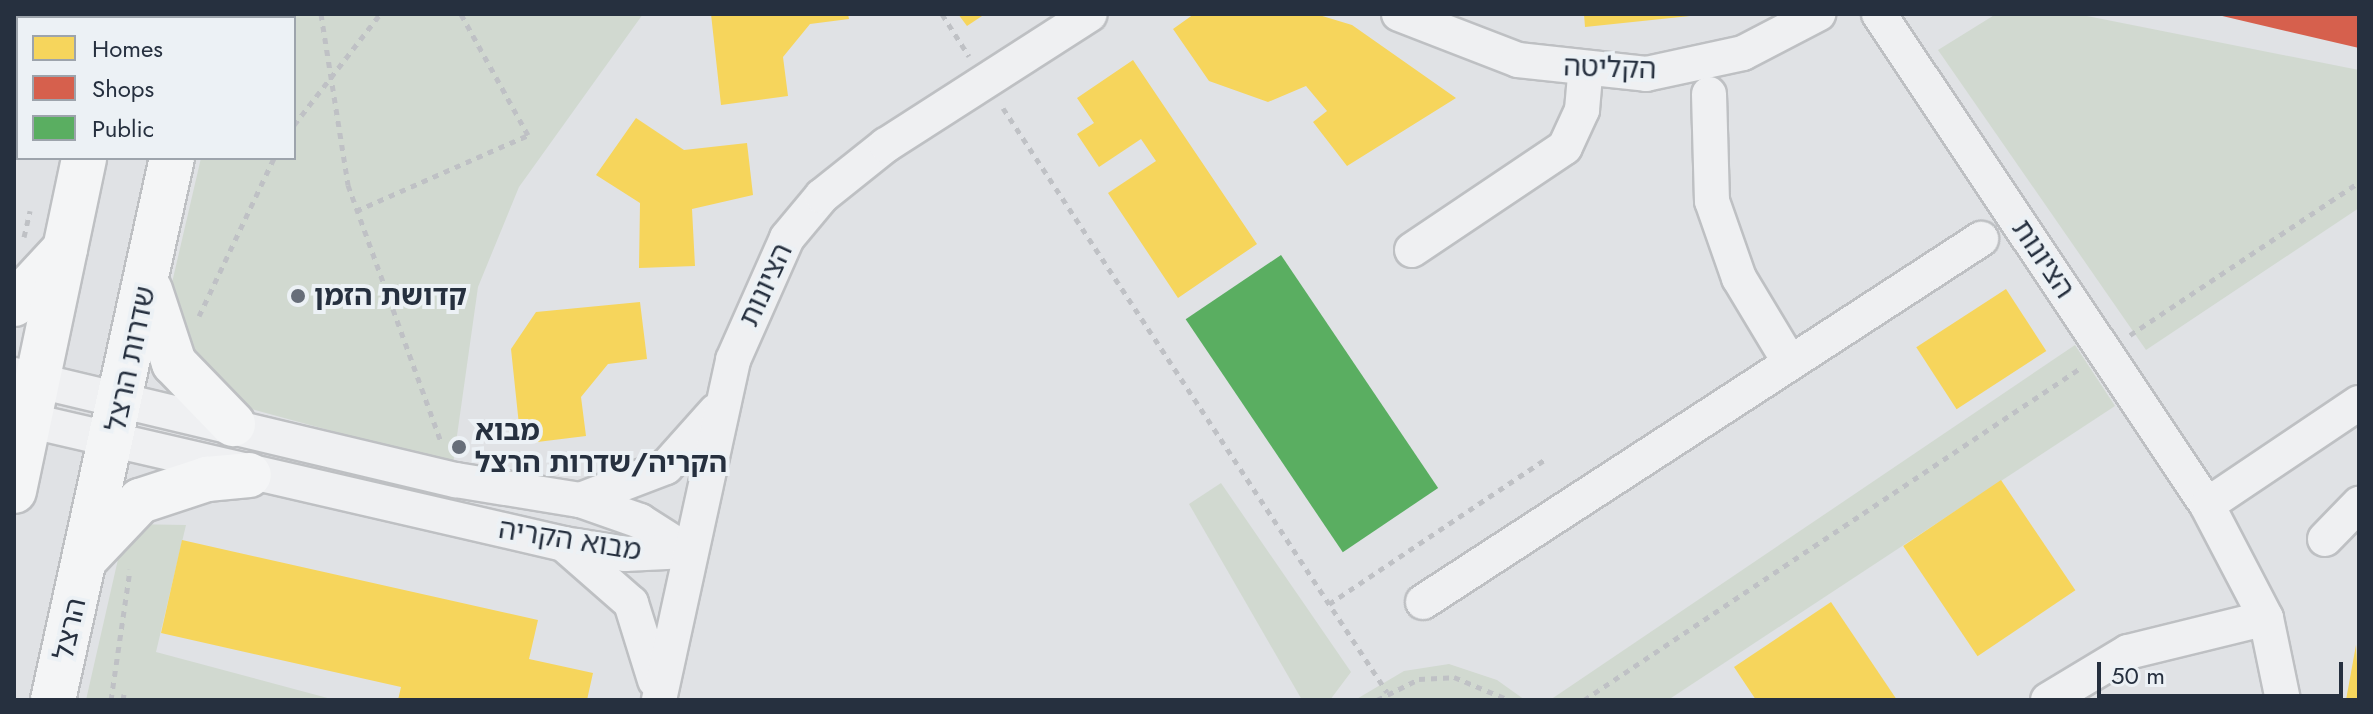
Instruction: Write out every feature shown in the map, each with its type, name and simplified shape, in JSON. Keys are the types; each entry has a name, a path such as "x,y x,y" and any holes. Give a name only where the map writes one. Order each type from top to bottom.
{"main road":[{"path":"14,491 24,397 66,248 84,160"},
{"name":"שדרות הרצל","path":"87,558 125,396 172,160"},
{"path":"14,304 66,248"},
{"path":"148,281 174,363 233,424"},
{"path":"87,558 140,501 207,479 249,475"},
{"name":"הרצל","path":"53,700 87,558"}],"street":[{"name":"הציונות","path":"658,700 687,551 723,401 755,300 787,238 822,196 886,145 1090,14"},
{"name":"הקליטה","path":"1399,14 1518,60 1585,73 1708,65 1818,14"},
{"name":"הציונות","path":"1879,14 2207,505 2266,618 2283,700"},
{"path":"1412,250 1565,147 1582,110 1585,73"},
{"path":"1709,94 1712,201 1739,278 1790,363"},
{"path":"1423,602 1981,239"},
{"name":"מבוא הקריה","path":"24,397 125,396 456,480 580,500 640,521 687,551"},
{"name":"מבוא הקריה","path":"24,397 114,442 249,475 564,544 625,554 687,551"},
{"path":"580,500 666,467 723,401"},
{"path":"2207,505 2359,403"},
{"path":"2325,539 2359,504"},
{"path":"564,544 631,603 651,651 658,700"},
{"path":"2048,700 2128,652 2266,618"}],"path":[{"path":"321,14 327,76 356,211 398,341 456,480"},
{"path":"296,122 327,76 380,14"},
{"path":"356,211 528,135 461,14"},
{"path":"942,14 1387,692"},
{"path":"1584,700 2359,182"},
{"path":"21,250 32,204"},
{"path":"1329,604 1546,459"},
{"path":"111,700 131,562"},
{"path":"1377,700 1387,692 1454,677 1509,700"}],"shaded area":[{"path":"14,14 38,14 16,16 14,147"},
{"path":"234,14 643,14 519,187 478,287 453,464 244,407 211,382 186,343 171,287 201,160 296,160 296,16"},
{"path":"1996,14 2077,14 2359,70 2359,208 2146,350 1938,50"},
{"path":"2075,345 2115,406 1668,700 1550,700"},
{"path":"1221,483 1351,672 1330,700 1302,700 1189,504"},
{"path":"126,524 186,525 156,652 335,700 86,700"},
{"path":"1449,664 1497,680 1525,700 1355,700 1404,671"}],"building: Homes":[{"path":"711,14 848,14 849,19 810,24 783,57 788,96 721,105"},
{"path":"958,14 985,14 967,26"},
{"path":"1194,14 1319,15 1352,25 1456,98 1347,166 1313,122 1327,111 1306,86 1268,102 1209,81 1173,29"},
{"path":"1584,14 1690,14 1690,16 1585,27"},
{"path":"1133,60 1257,244 1178,298 1108,193 1156,161 1141,139 1099,167 1077,134 1094,123 1077,98"},
{"path":"636,118 684,150 747,143 753,195 692,209 695,266 639,268 640,203 596,175"},
{"path":"2006,289 2046,351 1957,409 1916,347"},
{"path":"640,302 647,359 608,364 581,397 586,436 521,444 511,349 536,312"},
{"path":"2001,480 2075,590 1978,656 1903,546"},
{"path":"182,540 538,620 529,659 593,673 587,700 398,700 401,687 161,633"},
{"path":"1831,602 1897,700 1756,700 1734,667"},
{"path":"2356,645 2359,700 2346,700"}],"building: Shops":[{"path":"2218,14 2359,14 2359,48 2218,15"}],"building: Public":[{"path":"1281,255 1438,488 1343,552 1186,319"}],"place":[{"name":"קדושת הזמן","path":"298,296"},
{"name":"מבוא הקריה/שדרות הרצל","path":"459,447"}]}
